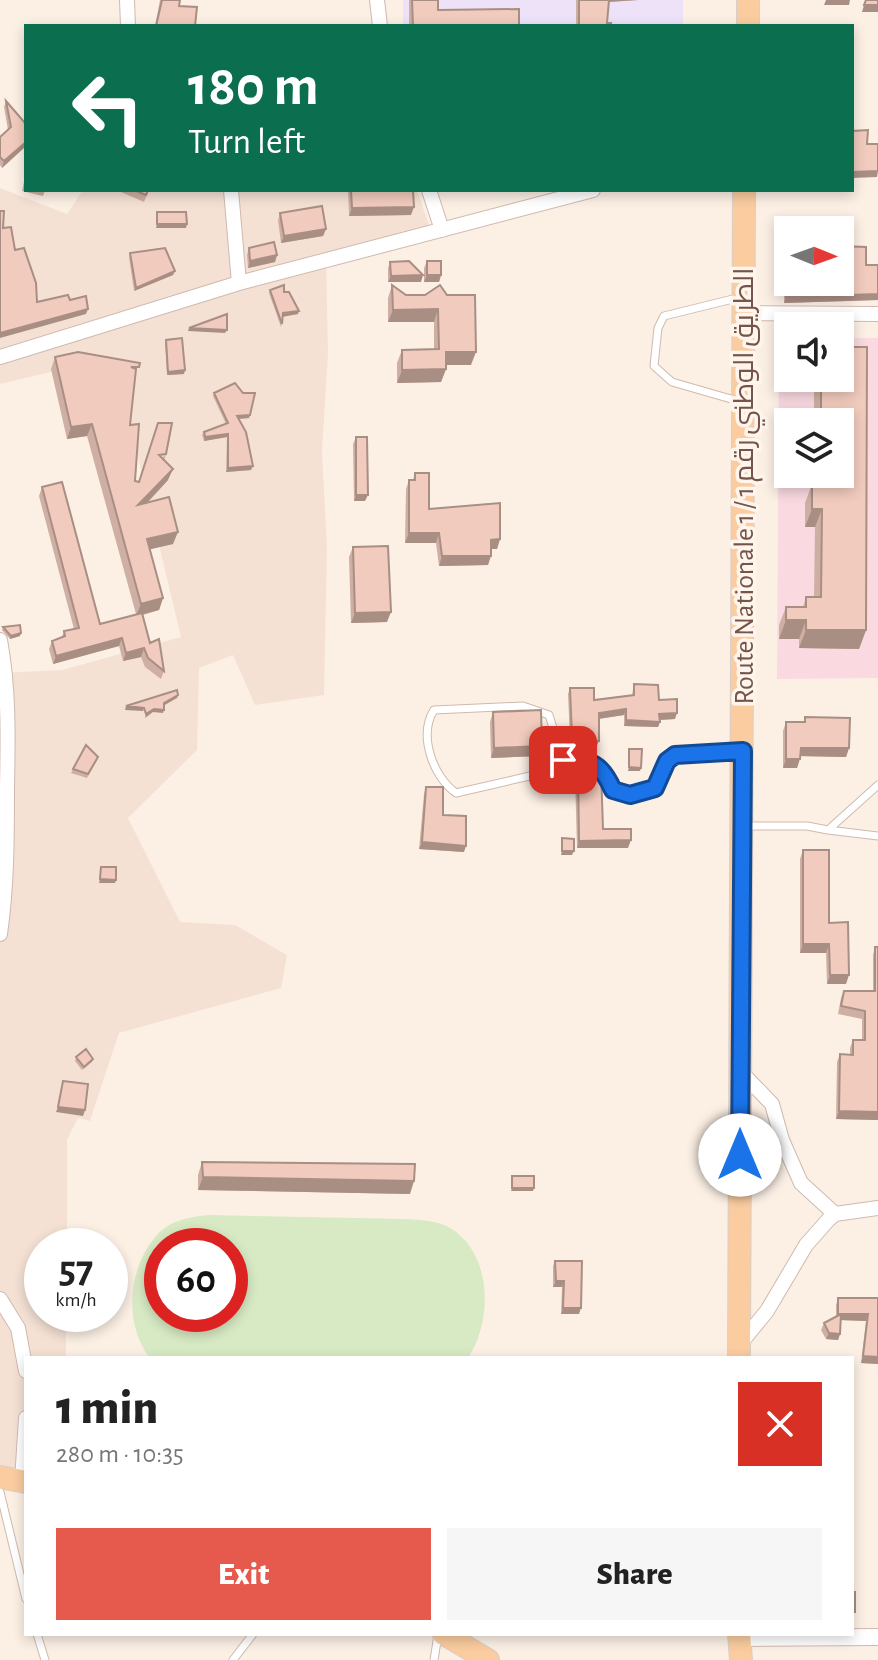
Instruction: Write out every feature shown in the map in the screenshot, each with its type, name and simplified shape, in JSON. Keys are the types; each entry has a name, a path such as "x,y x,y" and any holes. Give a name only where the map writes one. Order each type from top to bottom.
{"main road":[{"path":"748,0 748,24"},
{"name":"Route Nationale 1 / الطريق الوطني رقم 1","path":"740,1351 744,192"},
{"path":"445,1636 488,1660"}],"street":[{"path":"127,0 128,24"},
{"path":"377,0 380,24"},
{"path":"231,192 239,283"},
{"path":"430,192 442,230"},
{"path":"0,357 239,283 585,192"},
{"path":"743,305 878,314"},
{"path":"0,640 7,680 8,726 7,888 0,934"},
{"path":"741,1072 772,1104 786,1151 801,1183 835,1214"},
{"path":"740,1351 806,1245 835,1214 878,1208"},
{"path":"0,1299 18,1328 24,1360"},
{"path":"16,1480 24,1430"},
{"path":"740,1644 878,1637"}],"lane":[{"path":"743,305 664,316 658,328 654,366 672,382 743,402"},
{"path":"563,760 549,715 537,709 446,707 434,710 428,720 431,760 442,783 456,793 534,775 563,760 585,760 604,770 613,790 630,795 655,788 667,761 675,755 743,751"},
{"path":"828,830 878,785"},
{"path":"742,826 807,826 878,836"},
{"path":"0,1492 24,1591"},
{"path":"38,1636 45,1660"},
{"path":"233,1660 251,1636"},
{"path":"434,1660 440,1636"}],"shaded area":[{"path":"403,0 683,0 683,24 403,24"},
{"path":"0,188 67,214 82,192 418,192 431,231 326,256 328,353 322,451 327,549 324,695 255,705 233,655 199,668 197,750 128,818 180,922 235,925 287,955 281,988 119,1033 90,1121 78,1118 67,1140 67,1228 24,1228 24,1332 66,1332 66,1356 24,1356 24,1477 0,1471 0,673 62,670 181,637 114,357 0,384"},
{"path":"854,338 878,338 878,678 777,679 778,488 854,488 854,408 779,408 779,392 854,392"}],"green space":[{"path":"209,1215 404,1219 441,1224 465,1240 475,1255 484,1289 482,1326 469,1356 149,1356 136,1329 132,1296 144,1254 144,1332 248,1332 248,1228 165,1228 181,1220"}],"building":[{"path":"162,0 180,0 179,6 197,7 195,24 156,24"},
{"path":"412,0 438,0 438,10 519,9 519,24 413,24"},
{"path":"579,0 609,0 607,23 611,24 579,24"},
{"path":"866,0 878,0 878,5 864,5"},
{"path":"6,101 24,122 24,144 4,161 0,157 0,137 11,127"},
{"path":"868,130 867,144 878,144 878,171 854,172 854,131"},
{"path":"351,192 413,192 414,207 352,208"},
{"path":"322,206 326,229 284,236 280,213"},
{"path":"0,211 4,211 3,228 11,227 15,250 24,248 36,283 37,302 68,295 70,300 86,296 88,309 0,333"},
{"path":"157,212 186,212 187,224 157,224"},
{"path":"274,242 277,255 250,261 249,248"},
{"path":"854,247 866,247 866,265 878,265 878,294 854,295"},
{"path":"165,248 175,271 136,288 130,253"},
{"path":"409,261 423,275 391,276 390,262"},
{"path":"427,261 441,261 441,275 427,275"},
{"path":"284,285 284,292 289,292 299,311 283,313 282,324 270,290"},
{"path":"392,285 406,295 425,295 440,285 447,295 475,295 476,352 446,352 446,369 402,370 402,350 439,349 438,309 393,310"},
{"path":"227,314 227,330 189,328"},
{"path":"182,338 185,370 168,372 166,340"},
{"path":"854,347 867,347 866,630 806,630 806,620 786,620 786,607 806,607 806,597 821,597 822,509 812,509 812,488 854,488 854,408 821,408 821,392 854,392"},
{"path":"78,352 140,363 139,367 131,367 136,369 130,425 139,424 135,481 139,482 158,423 172,423 166,454 159,455 173,469 138,505 169,497 178,532 147,539 163,598 141,604 92,424 71,427 55,357"},
{"path":"235,383 243,393 255,393 250,415 237,416 246,432 253,466 228,468 228,434 205,437 204,432 228,423 214,393"},
{"path":"356,437 367,437 368,495 356,495"},
{"path":"415,473 429,473 429,509 500,503 500,539 491,540 491,556 442,556 439,533 409,533 409,480 415,480"},
{"path":"62,482 100,624 142,613 150,643 159,639 164,671 148,658 144,648 126,653 122,638 56,656 52,641 65,636 64,631 79,628 42,487"},
{"path":"388,546 391,612 355,613 353,547"},
{"path":"20,625 21,633 11,636 3,627"},
{"path":"634,684 658,685 659,700 677,699 677,713 659,714 660,722 626,720 626,709 599,713 599,741 587,740 587,736 572,737 570,688 594,688 594,700 634,695"},
{"path":"177,690 178,695 164,703 164,710 154,709 146,714 144,708 126,706"},
{"path":"541,710 542,746 494,748 493,712"},
{"path":"805,717 850,718 849,748 801,748 800,759 786,759 786,722 805,722"},
{"path":"86,745 98,757 88,774 73,769"},
{"path":"629,749 642,749 641,768 629,767"},
{"path":"601,769 603,829 631,829 631,840 579,841 578,770"},
{"path":"426,787 443,787 443,815 466,816 466,846 422,842"},
{"path":"562,838 574,839 574,851 562,851"},
{"path":"803,850 829,850 829,923 848,922 849,975 830,975 829,944 803,944"},
{"path":"101,867 116,867 116,880 100,879"},
{"path":"875,947 878,947 878,1112 839,1111 840,1054 853,1055 853,1040 865,1040 865,1011 841,1006 844,991 875,991"},
{"path":"86,1049 93,1059 84,1067 76,1057"},
{"path":"63,1081 88,1084 85,1110 58,1107"},
{"path":"202,1162 415,1164 414,1181 203,1177"},
{"path":"512,1176 534,1176 534,1188 512,1188"},
{"path":"555,1261 582,1261 581,1308 563,1308 564,1281 556,1281"},
{"path":"838,1298 878,1298 878,1357 863,1356 868,1314 838,1314"},
{"path":"841,1314 840,1334 829,1333 824,1323"}],"route":[{"path":"563,760 585,760 604,770 613,790 630,795 655,788 667,761 675,755 743,751 740,1155"}]}
